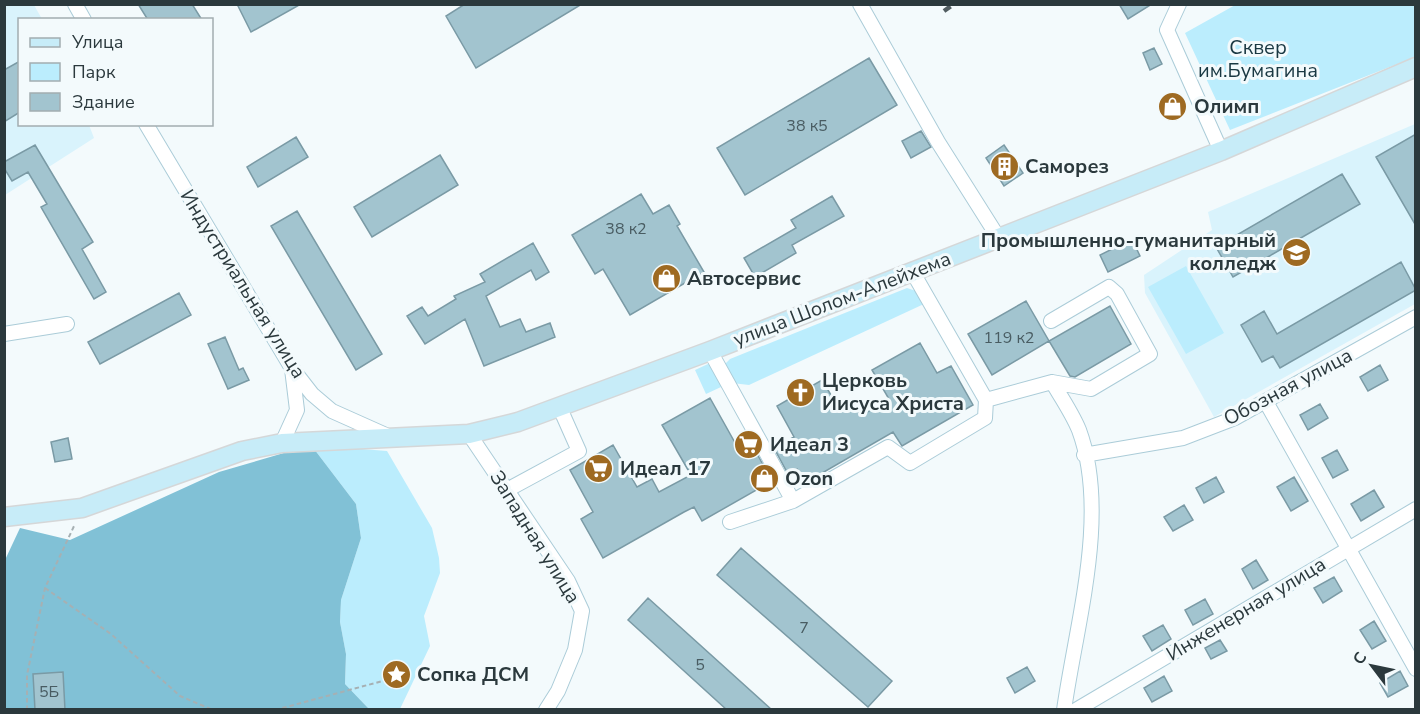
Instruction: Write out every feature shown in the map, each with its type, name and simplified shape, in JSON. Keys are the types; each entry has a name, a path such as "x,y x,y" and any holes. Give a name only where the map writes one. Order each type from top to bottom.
{"main road":[{"name":"улица Шолом-Алейхема","path":"4,517 82,508 242,451 282,443 469,434 518,422 710,351 1221,152 1416,68"}],"street":[{"path":"75,4 83,18"},
{"path":"860,4 938,142 998,237"},
{"path":"1179,4 1167,30 1221,152"},
{"name":"Индустриальная улица","path":"147,126 291,367 312,394 332,411 392,438"},
{"path":"730,522 792,501 888,447 910,463 985,418 986,400 912,271"},
{"path":"986,400 1052,382 1091,389 1150,354 1117,294 1109,287 1051,321"},
{"name":"Обозная улица","path":"1084,455 1184,438 1235,418 1416,317"},
{"path":"4,334 67,324"},
{"path":"710,351 792,501"},
{"path":"282,443 297,410 291,367"},
{"path":"1052,382 1079,430 1092,501 1088,579 1064,710"},
{"path":"1266,402 1416,669"},
{"path":"507,490 579,451 559,406"},
{"name":"Западная улица","path":"469,434 567,581 582,611 575,650 558,691 546,710"},
{"name":"Инженерная улица","path":"1076,710 1416,509"}],"path":[{"path":"27,710 27,675 45,588 82,508"},
{"path":"45,588 111,634 180,696 213,710"},
{"path":"275,710 390,679"}],"shaded area":[{"path":"5,5 34,5 41,18 18,18 18,126 89,126 94,138 5,195"},
{"name":"Промышленно-гуманитарный колледж","path":"1415,124 1415,304 1214,417 1145,293 1144,275 1212,230 1208,212"},
{"path":"311,445 356,504 361,538 341,600 340,622 346,654 345,684 369,709 5,710 5,560 20,528 70,540 219,472"}],"green space":[{"name":"Сквер им.Бумагина","path":"1237,4 1415,5 1415,57 1230,130 1185,33"},
{"path":"1186,266 1224,333 1186,354 1148,287"},
{"path":"907,288 916,291 924,304 749,385 732,383 725,364 730,359"},
{"path":"708,364 715,369 721,387 706,394 695,370"},
{"path":"311,445 387,451 432,528 440,573 424,616 430,646 400,709 369,709 345,684 346,654 340,622 341,600 361,538 356,504"}],"building":[{"path":"138,4 192,4 201,18 147,18"},
{"path":"237,4 301,4 251,32"},
{"path":"465,4 582,4 476,68 446,16"},
{"path":"1119,4 1152,4 1128,19"},
{"path":"1154,48 1162,64 1150,70 1143,53"},
{"path":"869,58 897,105 745,195 717,148"},
{"path":"18,62 18,113 4,122 4,70"},
{"path":"921,131 931,147 911,158 902,141"},
{"path":"1416,134 1416,226 1376,157"},
{"path":"296,137 308,157 258,187 247,167"},
{"path":"35,145 93,242 82,249 106,292 94,299 41,207 47,204 28,172 12,181 4,168 4,162"},
{"name":"Саморез","path":"1004,145 1023,173 1004,186 986,158"},
{"path":"440,155 458,185 372,237 354,207"},
{"path":"1342,174 1360,204 1233,277 1216,247"},
{"path":"641,194 653,214 669,205 680,224 677,226 704,272 630,315 603,269 595,274 572,235"},
{"path":"832,196 844,216 792,245 796,253 755,277 744,258 796,228 791,220"},
{"path":"297,211 382,354 356,370 271,226"},
{"path":"1132,239 1140,256 1108,272 1100,255"},
{"path":"533,243 549,272 536,280 531,270 486,296 500,327 520,319 526,332 550,323 555,337 484,366 465,319 425,344 407,316 422,307 428,316 456,299 454,296 485,282 480,274"},
{"path":"1401,262 1416,290 1280,368 1273,356 1262,362 1241,325 1264,311 1277,334"},
{"path":"179,293 191,315 100,364 88,342"},
{"path":"1026,301 1049,341 992,375 968,334"},
{"path":"1110,306 1131,344 1075,377 1070,376 1049,341"},
{"path":"225,337 239,370 243,368 249,380 228,389 208,344"},
{"path":"920,343 937,373 951,366 973,405 902,446 893,432 805,483 797,469 788,474 774,448 794,437 777,406 822,380 840,410 854,403 861,416 889,399 872,370"},
{"path":"1380,365 1388,380 1368,391 1360,377"},
{"path":"710,398 738,448 750,441 772,481 702,521 694,507 603,558 581,519 593,512 570,470 613,445 637,487 652,479 659,492 691,475 662,425"},
{"path":"1320,404 1328,418 1308,430 1300,415"},
{"path":"68,438 72,459 55,462 51,442"},
{"path":"1337,450 1348,470 1333,478 1322,458"},
{"path":"1216,477 1224,492 1204,503 1196,488"},
{"path":"1294,477 1308,501 1291,511 1277,487"},
{"path":"1374,490 1384,507 1361,521 1351,504"},
{"path":"1184,505 1193,520 1173,531 1164,517"},
{"path":"741,548 892,681 868,707 717,575"},
{"path":"1256,560 1268,580 1253,589 1242,569"},
{"path":"1334,577 1342,591 1323,603 1314,588"},
{"path":"648,598 772,710 727,710 628,620"},
{"path":"1205,599 1213,614 1193,625 1185,610"},
{"path":"1374,621 1386,641 1372,649 1360,630"},
{"path":"1163,625 1171,639 1152,651 1143,636"},
{"path":"1220,640 1227,651 1211,659 1205,648"},
{"path":"1027,667 1035,681 1015,693 1007,678"},
{"path":"1400,671 1408,686 1388,697 1380,683"},
{"path":"63,672 65,710 35,710 33,674"},
{"path":"1164,676 1172,691 1152,702 1144,688"}],"railway":[{"path":"944,11 954,4"}],"place":[{"name":"Олимп","path":"1173,106"},
{"name":"Саморез","path":"1004,166"},
{"name":"Промышленно-гуманитарный колледж","path":"1297,252"},
{"name":"Автосервис","path":"666,278"},
{"name":"Церковь Иисуса Христа","path":"801,392"},
{"name":"Идеал 3","path":"749,444"},
{"name":"Идеал 17","path":"599,468"},
{"name":"Ozon","path":"764,478"},
{"name":"Сопка ДСМ","path":"396,674"}]}
